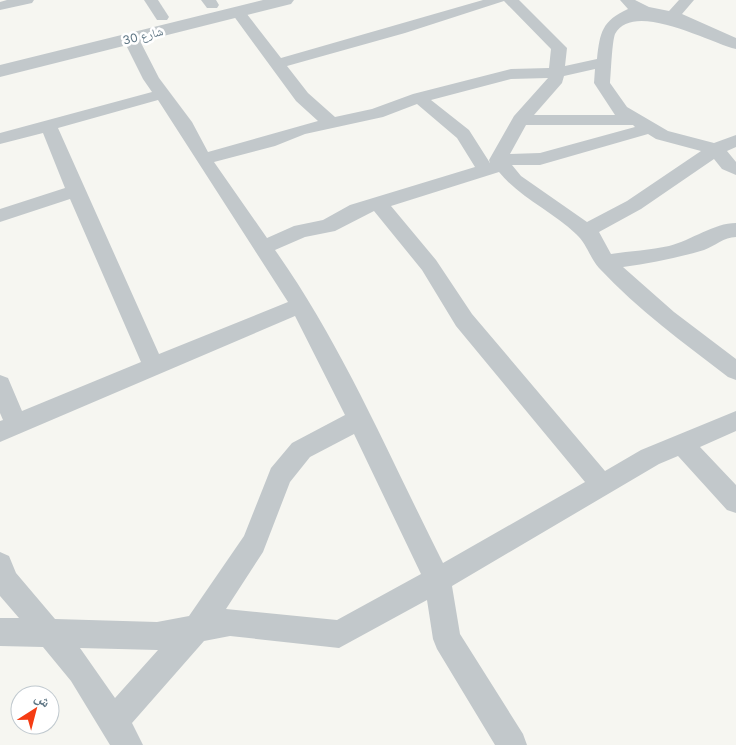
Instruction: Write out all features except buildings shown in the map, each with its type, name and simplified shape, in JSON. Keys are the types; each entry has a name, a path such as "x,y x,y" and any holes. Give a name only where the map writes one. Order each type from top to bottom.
{"street":[{"path":"0,6 27,0"},
{"path":"151,0 162,17"},
{"name":"شارع 30","path":"0,71 131,39 235,6 285,0"},
{"path":"277,64 400,30 498,0"},
{"path":"496,165 520,120 556,80 557,73 559,48 511,0"},
{"path":"625,0 638,10 672,16 722,36 736,44"},
{"path":"672,16 687,0"},
{"name":"شارع 30","path":"0,57 162,17 210,2 235,6"},
{"path":"235,6 302,97 331,123"},
{"path":"638,10 618,19 607,34 606,62 602,83 608,94 621,111 662,135 716,149 728,165 736,169"},
{"path":"131,39 151,79 183,122 203,159 289,285 300,305 360,419 437,579 447,639 512,745"},
{"path":"203,159 331,123 377,113 419,98 511,74 557,73 606,62"},
{"path":"0,139 162,94"},
{"path":"419,98 496,165 585,230 592,237 605,262 666,318 736,371"},
{"path":"520,120 644,124"},
{"path":"262,247 301,231 328,226 357,210 496,165 540,159 644,124"},
{"path":"48,126 154,366"},
{"path":"585,230 634,205 716,149 736,140"},
{"path":"0,216 76,191"},
{"path":"378,204 429,265 464,320 602,486"},
{"path":"605,262 669,253 702,243 726,230 736,230"},
{"path":"0,384 8,428 300,305"},
{"path":"0,565 4,580 81,671 120,734 197,628 254,544 280,476 301,450 360,419"},
{"path":"0,632 157,636 230,622 339,634 490,551 650,457 736,421"},
{"path":"682,444 736,502"}]}
